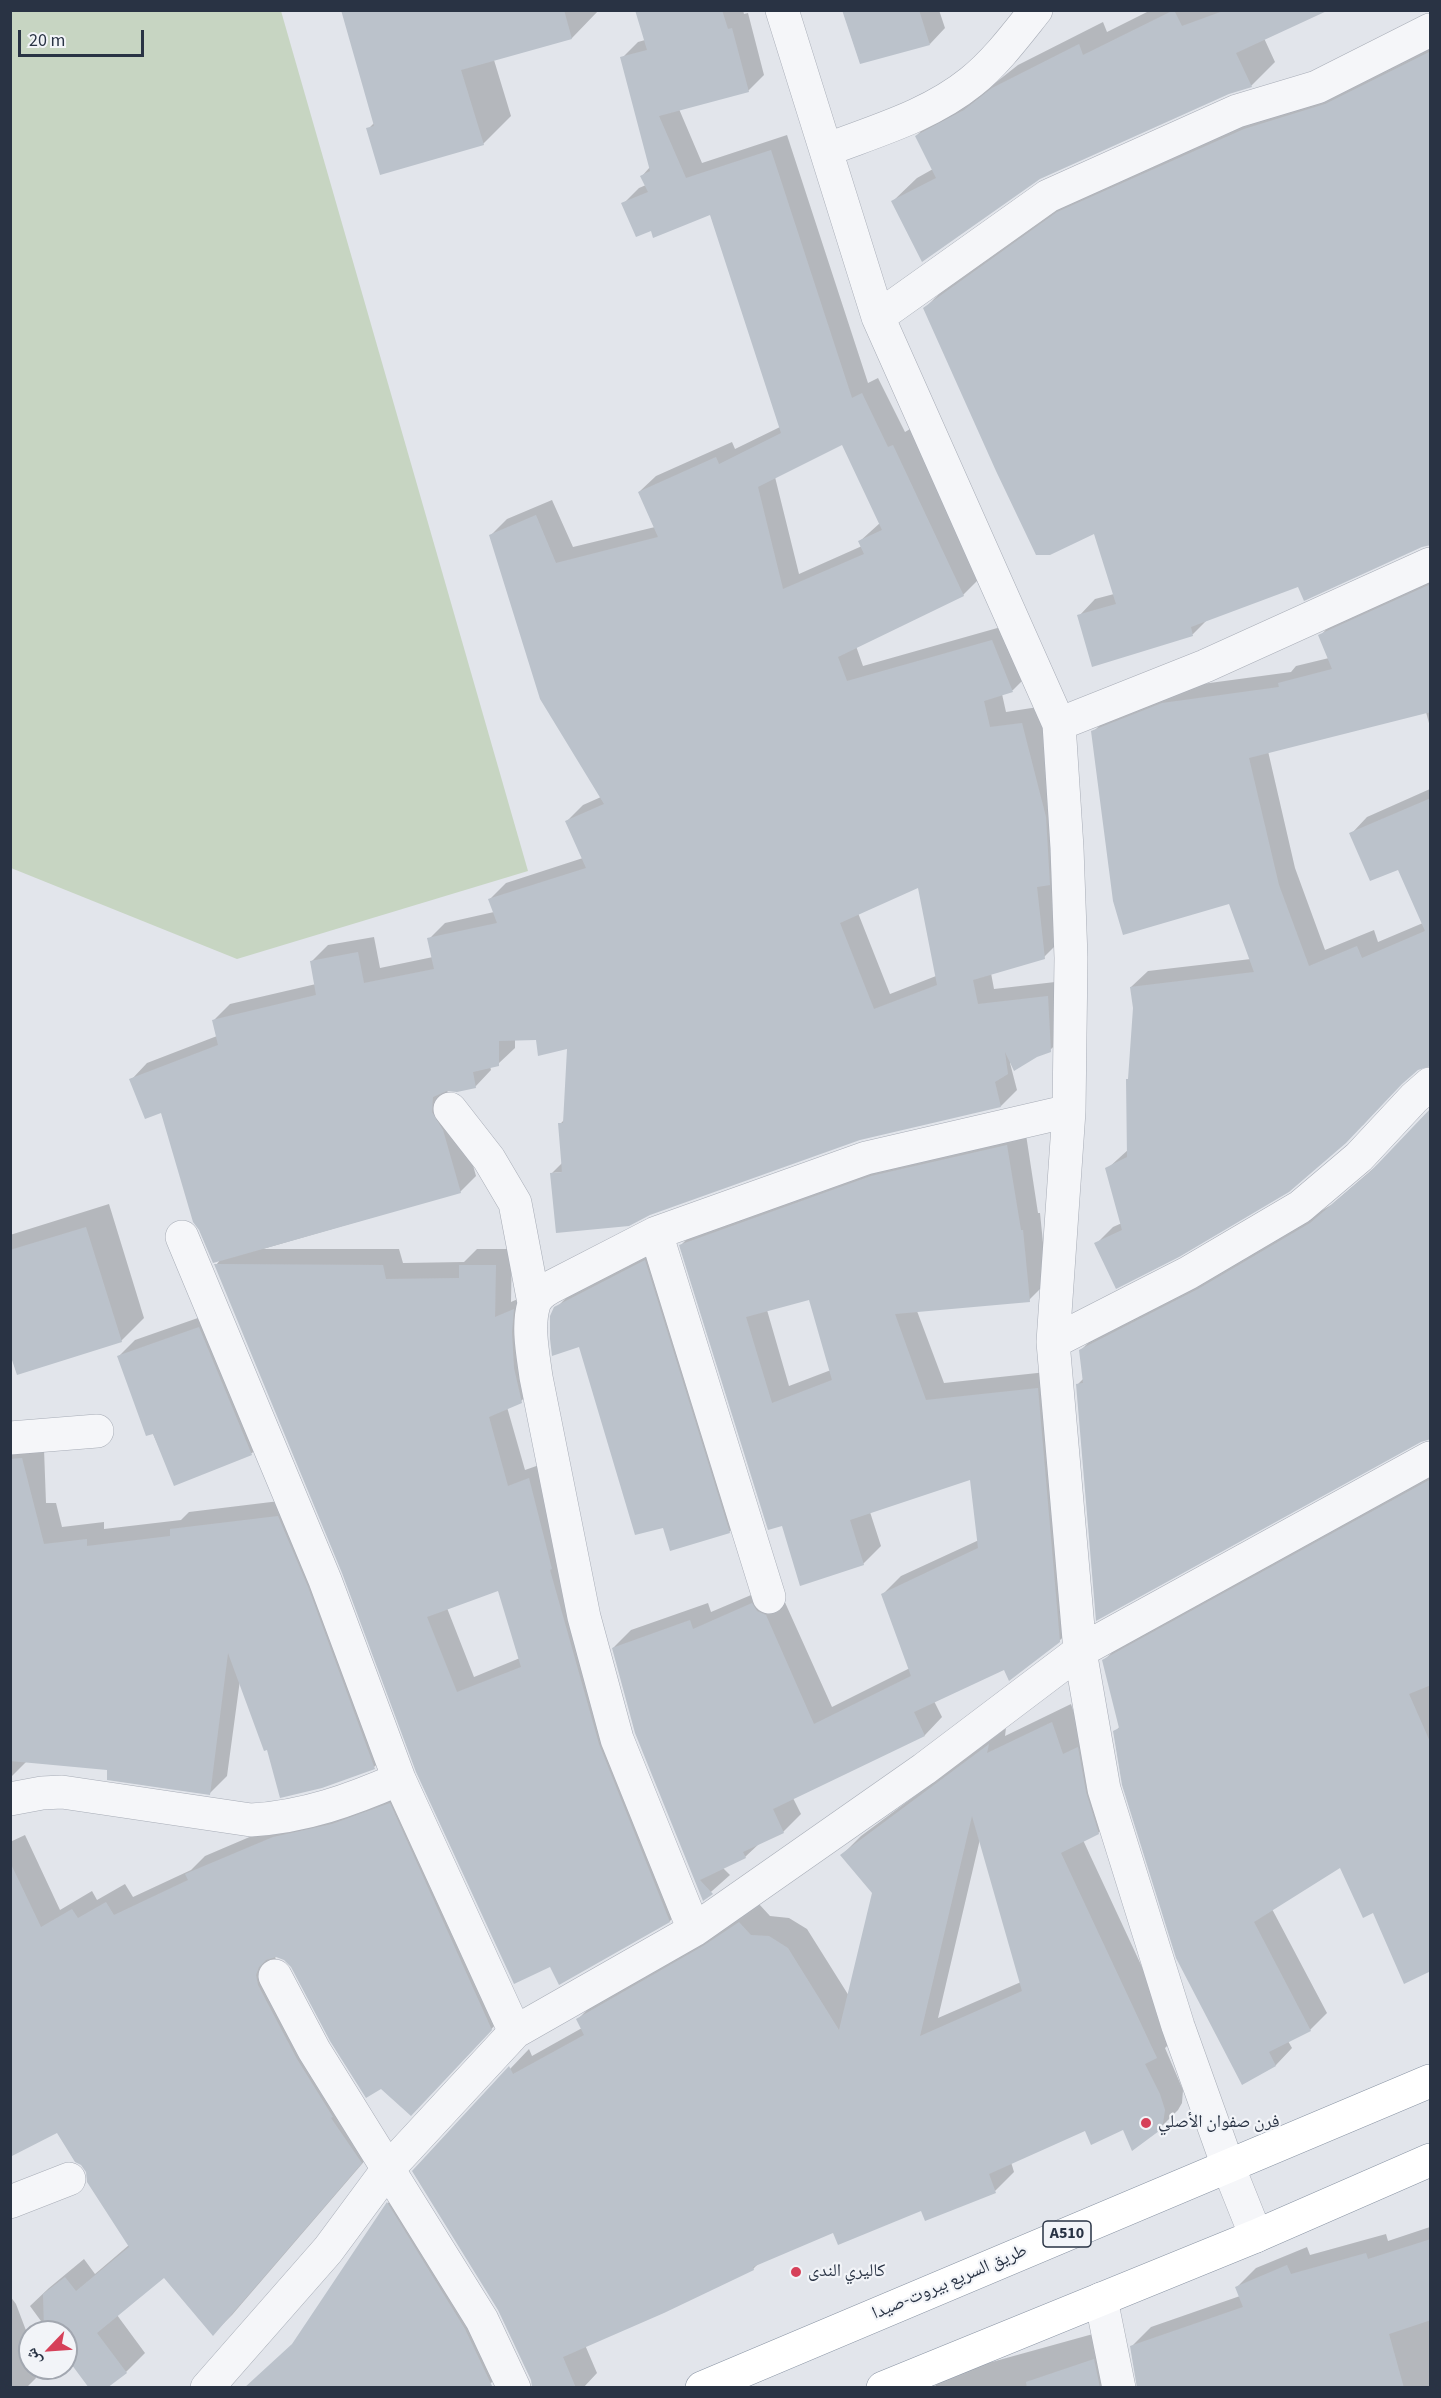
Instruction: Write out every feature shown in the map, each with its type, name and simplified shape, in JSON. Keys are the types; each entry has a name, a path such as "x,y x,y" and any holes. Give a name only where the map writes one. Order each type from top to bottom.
{"highway":[{"name":"طريق السريع بيروت-صيدا","path":"702,2388 1431,2081"},
{"path":"883,2388 1256,2236 1431,2160"}],"street":[{"path":"782,10 878,317 1059,724 1071,958 1069,1110 1053,1342 1080,1651 1104,1789 1178,2026 1228,2166 1256,2236"},
{"path":"826,150 919,114 971,82 1004,49 1036,10"},
{"path":"878,317 1048,196 1237,111 1317,87 1431,30"},
{"path":"1059,724 1205,666 1431,564"},
{"path":"1053,1342 1188,1272 1300,1207 1359,1157 1414,1098 1431,1084"},
{"path":"450,1109 489,1159 515,1203 534,1303 532,1344 536,1377 584,1617 617,1739 694,1930"},
{"path":"534,1303 555,1284 656,1233 866,1158 1069,1110"},
{"path":"656,1233 770,1597"},
{"path":"182,1237 325,1580 399,1779 515,2032"},
{"path":"10,1438 97,1431"},
{"path":"207,2388 328,2250 388,2169 515,2032 694,1930 924,1769 1080,1651 1431,1458"},
{"path":"10,1799 42,1792 62,1792 251,1820 275,1819 327,1808 399,1779"},
{"path":"275,1977 314,2050 482,2320 514,2388"},
{"path":"10,2202 69,2179"},
{"path":"1101,2299 1119,2388"}],"green space":[{"path":"10,11 281,11 528,871 237,959 11,868"}],"building":[{"path":"341,10 564,10 572,39 461,70 484,145 380,175 366,128 374,126"},
{"path":"635,10 722,10 728,29 732,28 749,92 659,116 686,178 771,150 852,398 862,393 888,447 893,445 964,596 838,657 847,681 992,640 1013,692 984,701 990,727 1022,723 1046,817 1050,885 1037,887 1045,959 973,980 978,1004 1048,996 1051,1052 1037,1057 1014,1071 1005,1052 1008,1074 995,1082 1001,1107 860,1140 650,1215 629,1226 556,1233 550,1173 562,1172 558,1123 563,1123 567,1049 538,1056 536,1040 499,1041 499,1066 473,1072 476,1088 457,1092 447,1091 433,1097 432,1112 443,1130 461,1193 213,1263 199,1230 193,1222 161,1113 145,1119 129,1079 218,1045 212,1020 316,995 310,961 358,952 364,983 434,969 427,938 497,923 488,899 586,868 565,821 604,804 540,699 489,535 536,515 556,563 658,537 638,492 716,457 719,464 781,433 710,215 653,238 651,231 636,237 621,203 648,192 640,176 650,171 620,57 647,50","holes":["842,445 882,530 858,541 864,554 783,589 758,487","918,888 937,985 874,1009 840,923"]},
{"path":"842,10 919,10 930,45 860,64"},
{"path":"1174,10 1182,26 1226,10 1329,10 1236,53 1252,87 1229,94 1040,179 922,262 891,201 936,178 915,136 964,110 992,88 1079,44 1083,55"},
{"path":"1431,51 1431,545 1422,547 1304,601 1298,587 1191,627 1193,636 1092,667 1077,615 1116,604 1094,534 1050,555 1036,555 923,308 1057,212 1244,129 1325,104"},
{"path":"1431,584 1431,712 1249,758 1279,885 1309,966 1357,946 1362,958 1425,931 1398,870 1370,881 1349,833 1431,798 1431,1066 1418,1070 1402,1084 1346,1143 1289,1192 1179,1257 1116,1289 1094,1243 1122,1230 1105,1168 1127,1157 1126,1079 1128,1079 1133,1008 1130,987 1254,972 1229,904 1123,935 1113,901 1091,731 1162,703 1279,687 1278,683 1332,669 1318,635"},
{"path":"1431,1108 1431,1439 1421,1442 1096,1621 1076,1384 1083,1383 1079,1350 1198,1289 1310,1223 1371,1171"},
{"path":"1007,1145 1021,1230 1023,1230 1030,1302 895,1314 926,1400 1038,1388 1060,1642 1009,1681 1004,1670 914,1712 925,1736 773,1809 784,1833 743,1852 746,1858 700,1880 713,1894 703,1901 635,1733 612,1648 690,1620 693,1629 752,1603 757,1611 766,1615 814,1724 911,1676 881,1594 978,1548 970,1480 850,1520 864,1565 800,1586 782,1526 768,1530 679,1245 871,1176","holes":["809,1300 832,1380 772,1403 746,1317"]},
{"path":"86,1227 122,1342 17,1375 10,1354 10,1250"},
{"path":"645,1260 730,1533 670,1551 663,1528 635,1535 579,1347 552,1356 550,1339 550,1316 554,1307"},
{"path":"214,1264 383,1265 386,1279 459,1278 459,1265 496,1265 495,1317 514,1309 512,1332 514,1368 522,1403 489,1417 508,1486 529,1478 552,1569 550,1570 599,1744 670,1922 559,1985 550,1967 514,1984 416,1772 342,1573","holes":["498,1591 521,1667 457,1692 427,1617"]},
{"path":"199,1327 252,1455 174,1486 153,1434 146,1436 117,1356"},
{"path":"22,1458 44,1544 87,1539 87,1546 170,1536 170,1529 278,1516 308,1587 375,1769 322,1788 280,1798 267,1750 264,1751 228,1653 210,1795 107,1780 107,1770 10,1761 10,1459"},
{"path":"1431,1479 1431,1685 1409,1694 1431,1744 1431,1971 1404,1984 1373,1913 1363,1918 1340,1868 1254,1922 1311,2031 1269,2052 1276,2066 1242,2085 1176,1958 1122,1785 1113,1731 1119,1728 1102,1660"},
{"path":"1052,1722 1063,1754 1078,1747 1086,1792 1099,1834 1061,1853 1157,2058 1145,2064 1165,2110 1159,2131 1132,2151 1123,2130 1091,2145 1085,2131 989,2174 996,2193 925,2221 921,2211 838,2245 833,2233 753,2267 754,2270 664,2313 563,2357 576,2388 532,2388 531,2380 498,2310 412,2171 509,2066 513,2074 584,2035 576,2019 703,1946 739,1922 751,1935 769,1936 788,1948 839,2030 872,1893 840,1855 989,1744 987,1753","holes":["972,1816 1022,1991 920,2036"]},
{"path":"390,1803 492,2030 411,2116 381,2089 366,2098 330,2041 291,1967 284,1960 276,1957 266,1960 259,1967 256,1975 258,1985 297,2059 333,2117 331,2118 362,2163 213,2336 164,2278 97,2333 127,2373 107,2388 89,2388 78,2373 78,2320 44,2320 43,2294 65,2277 76,2291 129,2247 87,2182 86,2172 81,2165 75,2162 57,2133 10,2157 10,1862 41,1927 72,1909 78,1918 106,1902 114,1915 188,1880 185,1874 273,1837 332,1824"},
{"path":"387,2202 465,2329 493,2388 244,2388 292,2344"},
{"path":"1431,2239 1431,2320 1389,2334 1404,2388 1137,2388 1130,2346 1243,2307 1235,2287 1287,2265 1291,2274 1366,2253 1368,2259"},
{"path":"1094,2359 1100,2388 1027,2388 1026,2382"}],"place":[{"name":"فرن صفوان الأصلي","path":"1146,2123"},
{"name":"كاليري الندى","path":"796,2272"}]}
